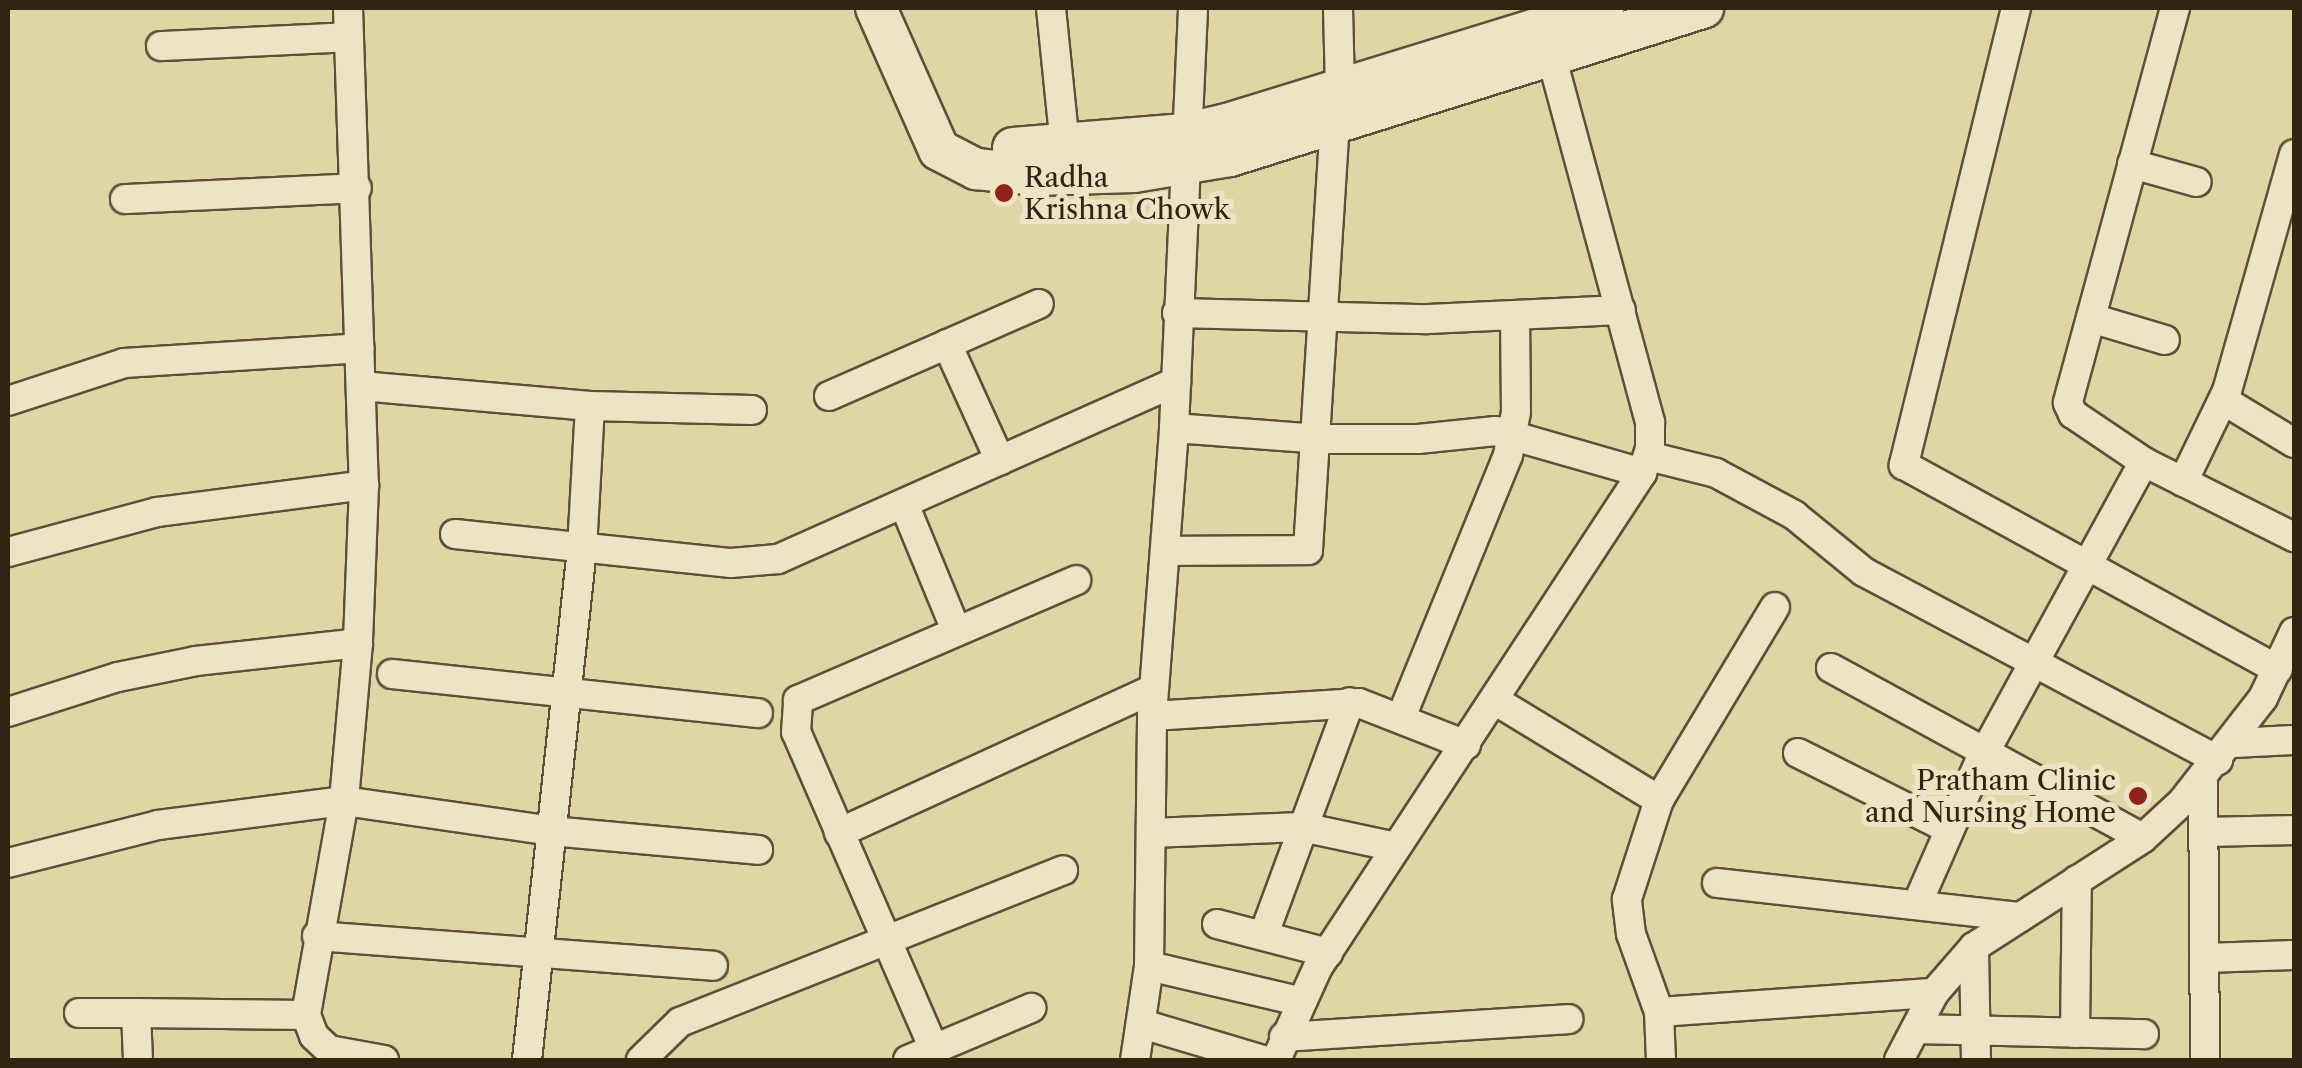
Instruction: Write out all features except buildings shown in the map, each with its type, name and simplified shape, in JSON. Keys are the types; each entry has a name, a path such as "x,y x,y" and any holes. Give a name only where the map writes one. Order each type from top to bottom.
{"street":[{"path":"348,8 364,485 358,643 344,801 316,936 306,1015 314,1036 329,1050 384,1060"},
{"path":"876,8 926,128 956,163 1036,175 1184,150 1338,106 1551,55 1703,8"},
{"path":"904,8 957,129 1005,148 1184,150"},
{"path":"1051,8 1065,147"},
{"path":"1135,1060 1149,966 1153,702 1174,428 1193,8"},
{"path":"1165,551 1308,550 1319,438 1338,106 1338,8"},
{"path":"1338,106 1604,8"},
{"path":"2016,8 1904,464 2278,670"},
{"path":"2175,8 2068,403 2073,414 2144,462 2294,537"},
{"path":"161,46 349,37"},
{"path":"1551,55 1650,422 1645,464 1496,701 1328,952 1298,1001 1280,1049 1568,1019"},
{"path":"2183,482 2223,400 2285,221 2294,154"},
{"path":"2132,164 2197,182"},
{"path":"125,198 356,188"},
{"path":"829,396 1038,304"},
{"path":"1177,313 1516,318 1621,310"},
{"path":"1402,715 1513,436 1516,318"},
{"path":"2091,318 2165,340"},
{"path":"947,344 1000,461"},
{"path":"8,402 124,362 360,348"},
{"path":"455,534 758,562 794,553 1176,382"},
{"path":"361,386 590,406 752,410"},
{"path":"2223,400 2294,443"},
{"path":"526,1060 582,548 590,406"},
{"path":"1174,428 1418,440 1466,431 1513,436 1645,464 1716,474 1778,506 1864,572 2218,759 2294,740"},
{"path":"1918,902 1988,748 2144,462"},
{"path":"8,552 158,512 364,485"},
{"path":"904,504 956,630"},
{"path":"1032,1008 921,1055 888,942 796,732 798,700 1076,580"},
{"path":"1661,1060 1659,1012 1631,934 1627,899 1658,800 1775,607"},
{"path":"1898,1060 1934,993 1974,947 2143,838 2218,759 2278,670 2294,632"},
{"path":"8,712 118,676 196,661 358,643"},
{"path":"1831,668 1988,748 2143,838"},
{"path":"392,674 758,712"},
{"path":"1496,701 1658,800"},
{"path":"840,833 1153,702 1350,702 1402,715 1466,745"},
{"path":"1264,934 1350,702"},
{"path":"1798,753 1949,829"},
{"path":"2205,1060 2205,832 2218,759"},
{"path":"8,863 158,826 344,801 551,831 758,850"},
{"path":"1151,833 1302,826 1396,847"},
{"path":"2205,832 2294,830"},
{"path":"641,1060 680,1022 1063,870"},
{"path":"2075,1033 2077,880"},
{"path":"1717,883 2020,916"},
{"path":"1217,924 1328,952"},
{"path":"316,936 713,966"},
{"path":"1974,947 1976,1060"},
{"path":"2205,958 2294,955"},
{"path":"1149,966 1298,1001"},
{"path":"1659,1012 1934,993"},
{"path":"79,1013 306,1015"},
{"path":"136,1014 138,1060"},
{"path":"1142,1024 1264,1060"},
{"path":"1916,1030 2144,1034"}],"place":[{"name":"Radha Krishna Chowk","path":"1004,193"},
{"name":"Pratham Clinic and Nursing Home","path":"2138,796"}]}
